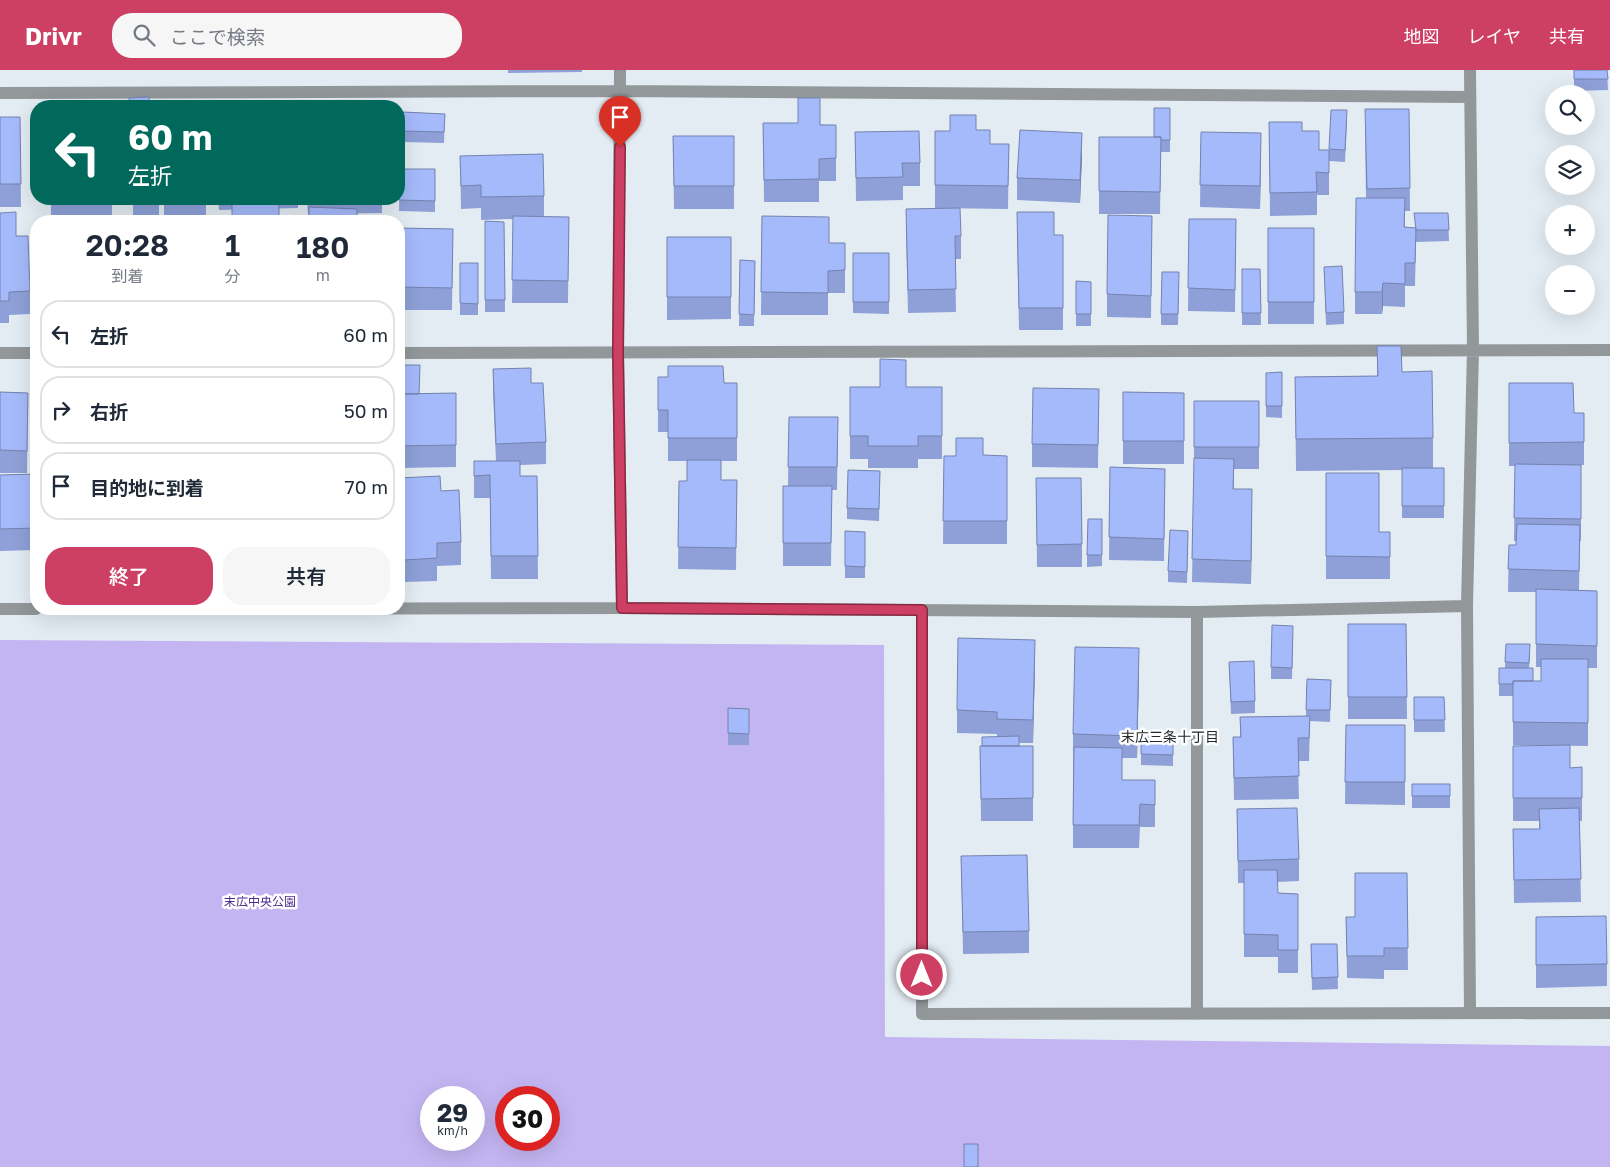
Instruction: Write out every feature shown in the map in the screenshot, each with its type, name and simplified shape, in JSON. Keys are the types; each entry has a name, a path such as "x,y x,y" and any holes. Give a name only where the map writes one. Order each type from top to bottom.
{"street":[{"path":"620,70 618,353 622,608"},
{"path":"1470,70 1473,349 1467,606 1470,1013"},
{"path":"0,94 620,91 1469,97"},
{"path":"405,353 1610,350"},
{"path":"0,353 30,353"},
{"path":"405,608 1197,612 1467,606"},
{"path":"0,608 30,609"},
{"path":"922,610 922,1014 1610,1013"},
{"path":"1197,612 1197,1014"}],"green space":[{"name":"末広中央公園","path":"0,640 884,645 885,1037 1610,1046 1610,1167 0,1167"}],"building":[{"path":"1574,70 1607,70 1608,79 1574,79"},
{"path":"149,97 149,100 129,100 129,98"},
{"path":"798,98 820,98 820,125 836,125 836,158 819,159 819,179 764,180 763,123 798,123"},
{"path":"1154,108 1170,108 1170,140 1161,140 1161,137 1154,137"},
{"path":"1365,109 1409,109 1410,188 1367,189"},
{"path":"1331,110 1347,110 1345,150 1329,149"},
{"path":"405,112 445,114 444,132 405,131"},
{"path":"950,115 976,115 976,130 990,130 990,144 1009,144 1008,186 935,185 935,131 950,131"},
{"path":"0,117 20,117 21,184 0,184"},
{"path":"1269,122 1302,122 1302,131 1319,131 1319,150 1329,150 1329,173 1316,172 1317,192 1270,193"},
{"path":"1020,130 1082,133 1080,180 1017,178"},
{"path":"919,131 920,163 902,163 903,177 856,178 855,132"},
{"path":"1201,132 1261,133 1260,186 1200,185"},
{"path":"673,136 734,136 734,186 674,186"},
{"path":"1099,137 1161,137 1160,192 1099,191"},
{"path":"543,154 544,196 481,197 481,185 461,186 460,156"},
{"path":"405,169 435,169 435,201 405,200"},
{"path":"1356,198 1405,198 1404,227 1416,228 1415,263 1405,263 1405,284 1383,283 1382,292 1355,292"},
{"path":"232,205 279,205 279,215 232,215"},
{"path":"309,207 357,209 357,215 309,215"},
{"path":"960,208 961,236 955,236 956,289 908,290 906,209"},
{"path":"16,212 16,236 28,236 30,291 9,292 9,301 0,301 0,213"},
{"path":"1017,212 1054,212 1054,235 1063,235 1063,308 1019,308"},
{"path":"1414,213 1448,213 1449,230 1416,230"},
{"path":"1108,215 1152,216 1151,296 1107,294"},
{"path":"513,216 569,217 568,281 512,280"},
{"path":"762,216 829,217 829,243 845,243 845,270 828,271 828,293 761,292"},
{"path":"1189,219 1236,219 1235,290 1188,288"},
{"path":"485,221 504,222 505,300 485,300"},
{"path":"405,228 453,229 452,288 405,287"},
{"path":"1268,228 1314,228 1314,302 1268,302"},
{"path":"667,237 731,237 731,297 667,297"},
{"path":"853,253 889,253 889,302 853,302"},
{"path":"740,260 755,261 754,315 739,314"},
{"path":"460,263 478,263 478,304 460,303"},
{"path":"1342,266 1344,312 1326,313 1324,267"},
{"path":"1242,269 1260,269 1261,313 1242,313"},
{"path":"1162,272 1179,272 1178,314 1161,314"},
{"path":"1076,281 1091,282 1091,314 1076,314"},
{"path":"1377,346 1401,346 1402,372 1432,371 1433,438 1296,439 1295,377 1378,376"},
{"path":"880,359 906,360 906,387 942,387 942,436 918,436 918,446 868,446 868,436 850,436 850,387 880,387"},
{"path":"405,365 420,365 419,394 405,394"},
{"path":"668,366 723,366 724,383 737,383 737,438 668,438 668,410 658,410 658,377 668,377"},
{"path":"531,368 531,383 543,383 546,442 496,444 493,369"},
{"path":"1282,372 1282,406 1266,406 1266,373"},
{"path":"1509,383 1573,383 1574,413 1584,413 1584,442 1509,443"},
{"path":"1033,388 1099,389 1098,445 1032,444"},
{"path":"0,392 28,393 27,451 0,450"},
{"path":"1123,392 1184,393 1184,441 1123,441"},
{"path":"456,393 456,445 405,446 405,394"},
{"path":"1194,401 1259,401 1259,447 1194,447"},
{"path":"789,417 838,417 837,467 788,467"},
{"path":"956,438 983,438 983,455 1007,456 1007,521 943,521 944,456 956,456"},
{"path":"1194,458 1234,459 1233,489 1252,489 1251,561 1192,559"},
{"path":"687,460 721,460 721,480 737,480 736,548 678,547 679,481 687,481"},
{"path":"474,461 520,461 520,476 537,476 538,556 491,556 490,475 474,476"},
{"path":"1515,464 1581,465 1581,519 1514,518"},
{"path":"1110,467 1165,469 1164,539 1109,537"},
{"path":"1402,468 1444,468 1444,506 1402,506"},
{"path":"848,470 880,471 879,509 847,508"},
{"path":"1326,473 1379,473 1379,532 1390,532 1390,557 1326,556"},
{"path":"30,474 30,528 0,529 0,475"},
{"path":"440,476 441,491 459,490 461,542 437,543 437,558 405,560 405,478"},
{"path":"1036,478 1081,478 1082,544 1037,545"},
{"path":"783,486 832,486 831,543 783,543"},
{"path":"1088,519 1102,519 1102,555 1087,555"},
{"path":"1517,524 1580,525 1579,571 1508,569 1509,545 1516,545"},
{"path":"1170,530 1188,531 1187,572 1168,571"},
{"path":"845,531 865,532 865,567 845,566"},
{"path":"1536,589 1597,591 1597,646 1536,644"},
{"path":"1348,624 1406,624 1407,697 1348,697"},
{"path":"1272,625 1293,626 1292,668 1271,667"},
{"path":"958,638 1035,640 1033,720 997,719 997,712 957,710"},
{"path":"1506,644 1530,644 1529,663 1505,662"},
{"path":"1075,647 1139,648 1137,736 1073,734"},
{"path":"1541,659 1588,659 1588,723 1513,722 1513,681 1541,681"},
{"path":"1254,661 1255,701 1231,702 1229,662"},
{"path":"1499,668 1533,668 1533,681 1513,681 1513,684 1499,684"},
{"path":"1307,679 1331,680 1330,710 1306,710"},
{"path":"1414,697 1444,697 1445,720 1414,720"},
{"path":"728,708 749,709 749,734 728,733"},
{"path":"1310,716 1309,738 1298,738 1299,776 1234,778 1233,737 1241,737 1240,717"},
{"path":"1346,725 1405,725 1405,782 1345,782"},
{"path":"1141,734 1173,735 1173,755 1141,754"},
{"path":"1019,736 1019,746 982,746 982,737"},
{"path":"1570,745 1570,768 1582,767 1582,798 1513,798 1513,746"},
{"path":"980,746 1033,746 1033,798 981,799"},
{"path":"1074,747 1122,748 1122,780 1155,780 1155,805 1140,804 1139,825 1073,825"},
{"path":"1412,784 1450,784 1450,796 1412,796"},
{"path":"1297,808 1299,859 1238,861 1237,809"},
{"path":"1579,808 1581,879 1514,880 1513,829 1540,829 1539,809"},
{"path":"1027,855 1029,931 963,932 961,856"},
{"path":"1244,870 1277,870 1278,893 1298,894 1298,950 1278,950 1278,935 1244,934"},
{"path":"1355,873 1407,873 1408,948 1384,948 1384,956 1347,956 1346,917 1355,917"},
{"path":"1606,916 1607,964 1536,965 1536,917"},
{"path":"1311,944 1337,944 1338,977 1312,978"},
{"path":"964,1144 978,1144 978,1167 964,1167"}],"district":[{"name":"末広三条十丁目","path":"1170,736"}],"route":[{"path":"620,147 618,353 622,608 922,610 922,975"}]}
